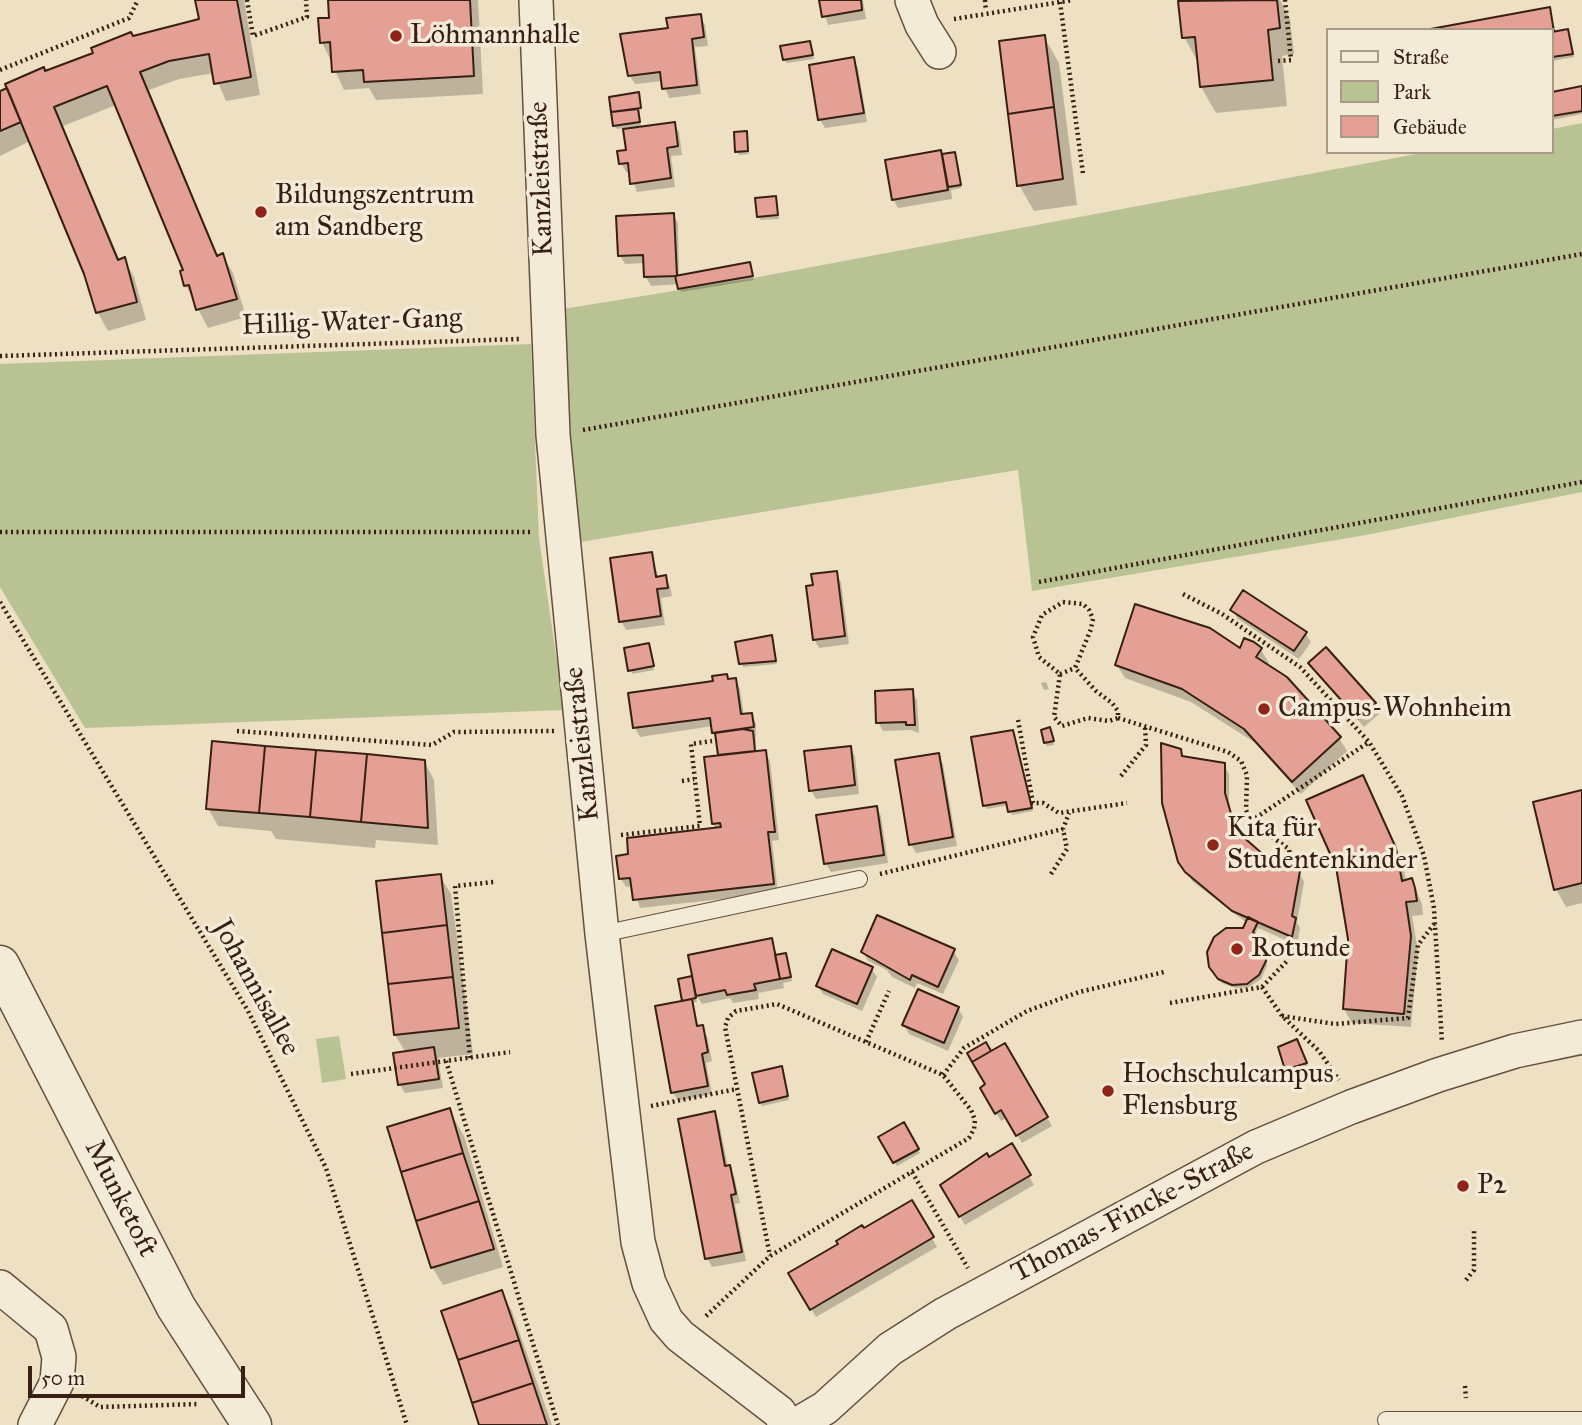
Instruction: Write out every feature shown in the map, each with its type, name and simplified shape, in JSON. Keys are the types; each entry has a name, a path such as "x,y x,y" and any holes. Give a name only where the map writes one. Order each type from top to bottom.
{"street":[{"name":"Kanzleistraße","path":"536,0 553,435 602,934 638,1242 649,1283 666,1320 680,1336 779,1412 787,1425"},
{"name":"Munketoft","path":"0,965 176,1307 252,1425"},
{"name":"Thomas-Fincke-Straße","path":"796,1425 825,1408 890,1349 984,1293 1256,1147 1351,1107 1438,1075 1515,1051 1582,1037"},
{"path":"0,1287 51,1329 59,1357 57,1382 35,1425"}],"lane":[{"path":"602,934 859,879"},
{"path":"1386,1420 1511,1423 1582,1420"}],"path":[{"path":"0,70 129,18 138,0"},
{"path":"247,0 253,36 307,17 306,0"},
{"path":"985,0 986,11"},
{"path":"925,26 986,11 1073,0"},
{"path":"1278,61 1290,60 1285,0"},
{"path":"1060,2 1083,174"},
{"path":"553,435 1582,254"},
{"name":"Hillig-Water-Gang","path":"0,356 548,338"},
{"path":"1039,582 1582,482"},
{"path":"0,532 562,531"},
{"path":"1183,594 1222,614 1300,667 1369,742 1402,796 1424,856 1435,924 1443,1031 1438,1075"},
{"name":"Johannisallee","path":"0,602 248,1011 326,1168 407,1425"},
{"path":"1060,674 1040,657 1033,637 1042,615 1063,602 1083,604 1093,618 1076,668"},
{"path":"1060,674 1076,668"},
{"path":"1076,668 1088,683 1112,703 1118,711 1118,718"},
{"path":"1060,674 1053,709 1056,723 1062,726 1087,718 1109,721 1118,718 1228,752 1241,761 1247,775 1246,810 1251,822 1289,849 1291,862"},
{"path":"1018,720 1033,803 1043,803 1059,813 1127,803"},
{"path":"1121,776 1146,745 1145,726"},
{"path":"237,731 432,745 454,732 582,731"},
{"path":"592,838 700,825 691,744 712,741"},
{"path":"1251,822 1369,742"},
{"path":"681,781 695,779"},
{"path":"1051,874 1067,849 1063,829 1069,813"},
{"path":"859,879 1063,829"},
{"path":"470,1058 455,886 494,882"},
{"path":"1282,1016 1335,1024 1408,1018 1418,946 1435,924"},
{"path":"1170,1003 1262,987 1287,961 1296,940"},
{"path":"943,1075 964,1048 1027,1011 1079,992 1164,972"},
{"path":"1262,987 1282,1016 1319,1051"},
{"path":"866,1042 889,991"},
{"path":"680,1336 720,1304 770,1256 969,1138 974,1129 975,1120 971,1110 943,1075 777,1003 736,1011 728,1018 725,1027 770,1256"},
{"path":"351,1074 510,1052"},
{"path":"446,1061 558,1425"},
{"path":"623,1111 737,1089"},
{"path":"912,1172 984,1293"},
{"path":"1466,1280 1474,1270 1474,1228"},
{"path":"57,1382 100,1407 204,1404 229,1392"}],"green space":[{"path":"1582,123 1582,492 1366,535 1032,591 1018,470 574,543 557,310 753,278 1416,154 1554,154 1554,129"},
{"path":"531,344 539,538 564,710 85,728 0,587 0,364"},
{"path":"339,1036 346,1079 322,1083 316,1039"}],"building":[{"path":"195,0 237,0 251,77 214,84 209,54 169,61 140,72 217,256 223,253 237,299 196,310 189,285 184,286 180,271 183,270 107,86 54,107 118,260 125,257 137,302 96,313 84,274 5,84 44,67 45,71 93,53 91,48 131,32 133,36 199,19"},
{"name":"Löhmannhalle","path":"328,0 470,0 474,76 364,82 363,70 332,72 330,42 320,43 318,18 329,18"},
{"path":"819,0 861,0 862,10 822,17"},
{"path":"1277,0 1280,28 1268,30 1273,80 1200,87 1195,37 1182,38 1178,1"},
{"path":"1550,7 1553,28 1436,28"},
{"path":"701,14 704,37 692,39 697,85 662,89 660,72 628,76 620,34 668,28 666,18"},
{"path":"1568,29 1573,54 1554,57 1554,32"},
{"path":"1045,35 1054,107 1008,114 999,41"},
{"path":"810,41 813,55 783,60 780,46"},
{"path":"854,57 864,113 818,120 809,65"},
{"path":"1582,86 1582,111 1554,116 1554,92"},
{"path":"7,88 21,122 0,131 0,91"},
{"path":"639,92 641,108 611,112 609,97"},
{"path":"1054,107 1063,179 1017,186 1008,114"},
{"path":"638,109 640,122 613,126 611,112"},
{"path":"675,122 678,146 667,148 671,178 630,184 628,163 619,164 617,151 626,150 623,129"},
{"path":"747,131 748,151 735,152 734,132"},
{"path":"941,150 948,190 892,200 885,160"},
{"path":"955,152 961,185 948,187 942,154"},
{"path":"776,196 778,215 757,217 755,198"},
{"path":"674,213 677,276 644,277 643,255 618,256 616,216"},
{"path":"750,262 753,276 678,289 675,276"},
{"path":"652,552 656,577 666,575 668,588 657,589 661,616 619,622 610,558"},
{"path":"837,571 845,636 813,640 806,586 813,585 811,574"},
{"path":"1243,590 1307,632 1294,651 1230,610"},
{"name":"Campus-Wohnheim","path":"1135,604 1210,628 1240,648 1244,638 1254,642 1262,648 1256,657 1287,677 1341,737 1292,782 1244,729 1182,689 1115,665"},
{"path":"772,635 776,661 739,664 735,642"},
{"path":"649,643 654,666 628,671 624,648"},
{"path":"1326,647 1376,703 1358,719 1308,663"},
{"path":"727,674 728,679 736,678 741,714 752,713 754,727 712,733 710,718 633,728 628,693 713,681 712,676"},
{"path":"913,689 915,725 906,725 906,722 876,723 875,691"},
{"path":"1050,727 1054,741 1044,743 1041,730"},
{"path":"743,729 753,731 755,751 718,755 715,733"},
{"path":"1013,730 1032,808 1008,812 1006,802 983,806 971,737"},
{"path":"212,741 265,746 259,813 206,809"},
{"name":"Kita für Studentenkinder","path":"1161,743 1181,749 1182,756 1225,763 1225,793 1234,824 1241,835 1265,856 1300,871 1292,916 1296,918 1292,937 1232,911 1185,872 1178,862 1162,803"},
{"path":"265,746 316,750 310,817 259,813"},
{"path":"851,746 855,785 809,791 804,751"},
{"path":"316,750 367,754 361,822 310,817"},
{"path":"766,750 775,832 768,832 774,884 633,900 630,878 619,879 616,856 628,854 627,838 721,827 720,823 712,824 704,757"},
{"path":"939,753 953,837 909,845 895,760"},
{"path":"367,754 425,760 428,828 361,822"},
{"name":"Campus-Wohnheim","path":"1363,775 1396,848 1402,881 1412,878 1415,888 1417,901 1406,902 1411,936 1404,1014 1343,1009 1348,939 1336,867 1306,800"},
{"path":"1582,790 1582,883 1554,890 1533,802"},
{"path":"877,806 884,855 824,864 816,815"},
{"path":"441,874 447,925 382,933 376,881"},
{"path":"877,915 955,949 938,987 912,975 910,980 861,952"},
{"name":"Rotunde","path":"1248,917 1258,922 1253,932 1264,945 1266,961 1259,975 1247,984 1232,985 1218,979 1209,967 1207,952 1214,937 1226,928 1243,928"},
{"path":"447,925 453,977 388,984 382,933"},
{"path":"772,938 780,979 754,984 756,990 727,995 725,990 696,996 688,955"},
{"path":"832,949 873,967 857,1004 816,986"},
{"path":"786,953 791,977 780,979 775,955"},
{"path":"692,976 696,998 682,1001 678,979"},
{"path":"453,977 459,1028 394,1035 388,984"},
{"path":"918,989 959,1007 944,1043 902,1025"},
{"path":"692,999 697,1026 703,1025 708,1052 702,1054 708,1086 671,1093 655,1006"},
{"path":"1297,1039 1307,1063 1285,1070 1278,1047"},
{"path":"986,1042 991,1051 972,1062 967,1053"},
{"path":"1005,1043 1048,1117 1016,1136 1001,1110 995,1114 980,1088 985,1084 972,1062"},
{"path":"434,1047 439,1079 398,1085 393,1053"},
{"path":"782,1066 788,1096 759,1103 752,1073"},
{"path":"450,1108 463,1153 401,1172 387,1127"},
{"path":"715,1111 725,1166 730,1165 736,1194 731,1195 742,1252 705,1259 678,1119"},
{"path":"904,1122 919,1149 893,1163 878,1137"},
{"path":"1012,1143 1031,1175 959,1217 940,1185 987,1153 989,1157"},
{"path":"463,1153 479,1201 416,1221 401,1172"},
{"path":"912,1200 934,1237 810,1310 788,1273 838,1244 836,1241 862,1225 864,1228"},
{"path":"479,1201 494,1249 431,1268 416,1221"},
{"path":"502,1290 519,1340 458,1360 441,1311"},
{"path":"519,1340 533,1383 472,1403 458,1360"},
{"path":"533,1383 547,1425 479,1425 472,1403"}],"place":[{"name":"Löhmannhalle","path":"396,36"},
{"name":"Bildungszentrum am Sandberg","path":"261,212"},
{"name":"Campus-Wohnheim","path":"1264,709"},
{"name":"Kita für Studentenkinder","path":"1213,845"},
{"name":"Rotunde","path":"1237,949"},
{"name":"Hochschulcampus Flensburg","path":"1108,1091"},
{"name":"P2","path":"1463,1186"}]}
